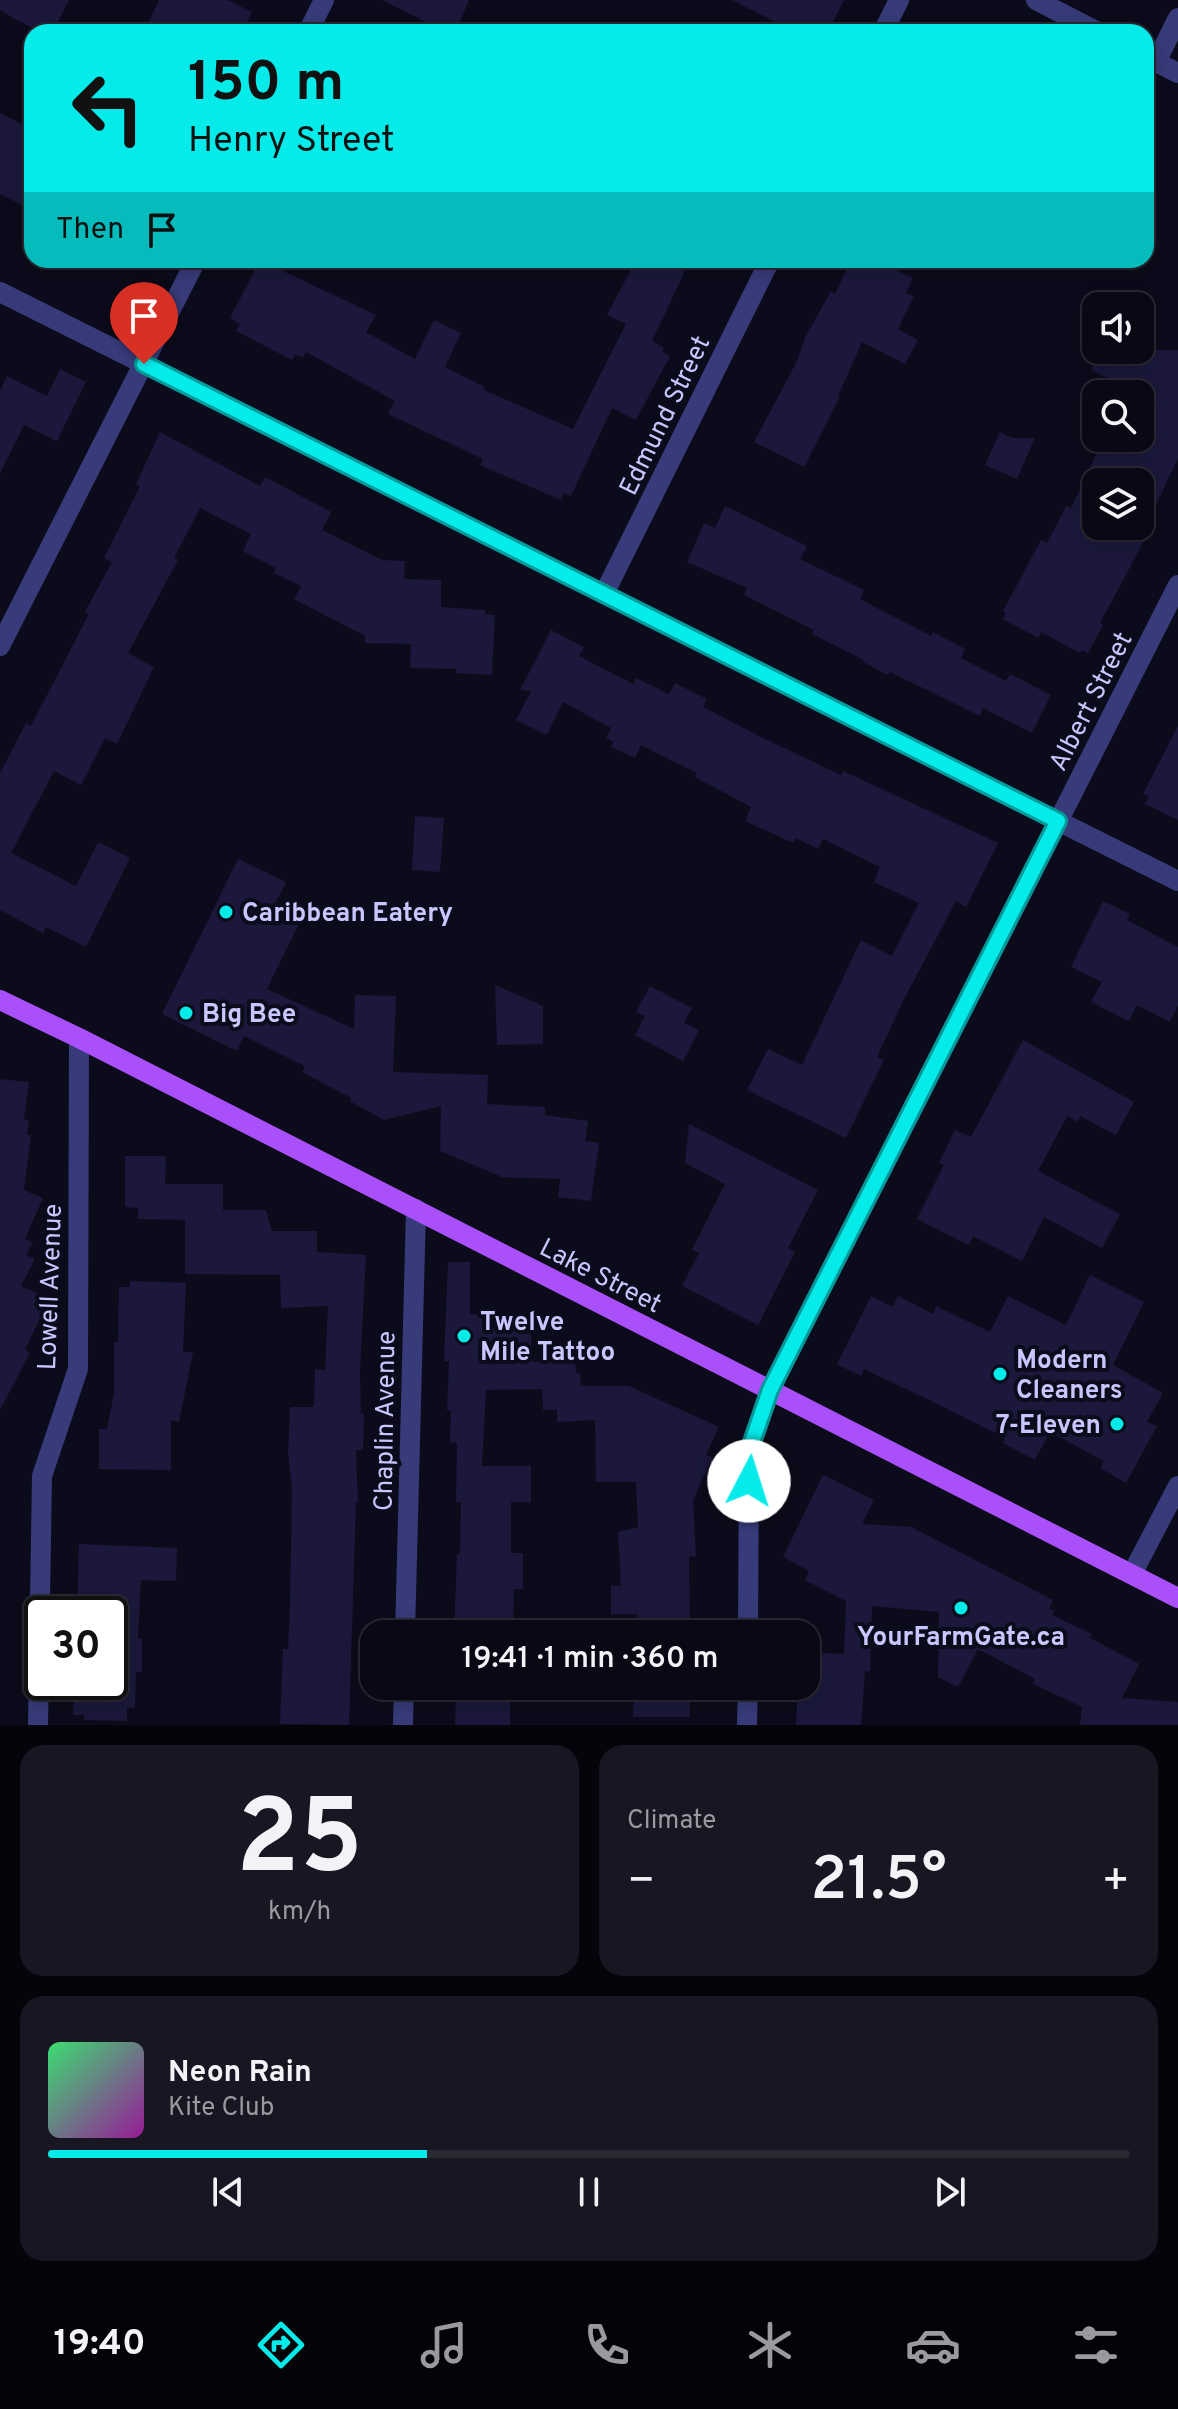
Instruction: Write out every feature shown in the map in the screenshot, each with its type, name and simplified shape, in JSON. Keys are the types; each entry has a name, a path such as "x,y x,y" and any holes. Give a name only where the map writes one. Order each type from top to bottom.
{"main road":[{"name":"Lake Street","path":"0,1000 1178,1598"}],"street":[{"path":"312,24 324,0"},
{"path":"887,24 899,0"},
{"path":"1036,0 1082,24"},
{"path":"1154,54 1178,18"},
{"path":"1154,61 1178,73"},
{"path":"0,646 192,268"},
{"name":"Edmund Street","path":"604,594 766,268"},
{"path":"0,292 1178,881"},
{"name":"Albert Street","path":"748,1620 749,1451 770,1390 1178,585"},
{"name":"Lowell Avenue","path":"38,1725 42,1476 78,1369 79,1038"},
{"name":"Chaplin Avenue","path":"405,1620 416,1209"},
{"path":"1132,1574 1178,1486"},
{"path":"403,1725 404,1700"},
{"path":"747,1725 748,1700"}],"building":[{"path":"0,0 69,0 57,24 25,24 0,10"},
{"path":"159,0 227,0 252,12 246,24 148,24"},
{"path":"382,0 469,0 458,24 430,24"},
{"path":"732,0 844,0 832,24 779,24"},
{"path":"0,113 24,125 24,206 0,194"},
{"path":"256,268 277,268 376,315 366,332 415,359 434,320 461,333 445,367 485,387 484,390 573,429 626,324 607,315 632,268 686,268 652,341 670,356 636,420 612,408 571,496 564,493 561,500 480,465 483,459 388,414 395,401 306,352 303,358 295,354 292,360 236,331 240,324 230,318"},
{"path":"847,268 891,268 913,278 906,293 914,296 898,329 918,340 905,364 862,342 840,397 804,467 754,442 796,363 806,336 831,291 835,294"},
{"path":"1154,350 1178,350 1178,458 1154,509 1154,468 1090,468 1097,452 1154,452 1154,380 1111,380 1091,370 1094,364 1154,364"},
{"path":"60,369 86,382 57,441 24,425 0,473 0,391 7,376 47,396"},
{"path":"160,432 260,486 265,477 331,512 322,530 382,560 405,561 404,579 441,580 441,607 485,610 485,614 495,615 492,675 456,673 456,669 410,668 411,644 365,643 365,636 294,599 301,586 274,573 276,568 243,551 251,534 200,508 174,558 178,560 128,653 154,667 117,744 105,738 81,785 54,771 11,853 76,886 98,842 130,858 86,947 46,927 43,933 0,910 0,773 26,723 31,726 89,614 85,612 112,562 104,558 140,486 136,484"},
{"path":"1000,432 1012,438 1035,438 1017,479 985,465"},
{"path":"1082,485 1082,540 1144,541 1100,623 1103,625 1088,653 1082,650 1080,653 1041,632 1038,638 1003,619 1006,613 1003,611 1041,540 1047,543 1066,506 1071,508"},
{"path":"725,506 807,546 800,559 864,590 860,599 931,636 933,632 965,649 961,658 1006,681 1010,674 1051,695 1032,733 983,708 980,716 890,672 888,675 812,634 814,630 744,595 747,588 687,562 704,523 715,528"},
{"path":"551,630 584,647 579,656 633,684 636,678 669,694 675,683 707,699 703,707 767,740 841,775 843,771 998,843 966,907 956,901 903,1001 877,1057 884,1060 846,1138 747,1090 768,1049 802,1065 861,940 892,956 919,903 874,882 880,867 823,839 818,849 796,838 793,843 745,821 751,807 695,777 697,773 641,745 635,758 611,747 614,742 606,738 611,728 563,702 547,735 516,720 531,691 520,690"},
{"path":"1178,726 1178,820 1145,804 1149,796 1143,794"},
{"path":"415,816 444,818 440,872 412,870"},
{"path":"238,859 286,882 272,911 299,924 267,989 354,1029 355,995 396,996 393,1072 488,1075 487,1104 545,1107 545,1115 588,1121 585,1141 599,1143 591,1201 558,1197 560,1179 502,1177 440,1151 441,1106 384,1120 302,1072 305,1066 244,1036 237,1051 162,1014"},
{"path":"1103,901 1130,914 1127,920 1178,947 1178,1005 1170,1022 1137,1005 1129,1021 1091,1002 1102,982 1071,967"},
{"path":"495,985 543,1006 543,1044 497,1045"},
{"path":"650,986 692,1008 684,1023 699,1030 683,1061 635,1035 645,1016 636,1012"},
{"path":"1023,1040 1134,1102 1116,1135 1080,1116 1078,1122 1067,1116 1038,1171 1120,1214 1102,1248 1044,1217 1022,1261 973,1236 969,1245 917,1219 944,1165 939,1163 955,1130 971,1137"},
{"path":"0,1079 29,1082 24,1119 29,1120 27,1135 31,1135 24,1190 43,1198 25,1239 33,1242 26,1255 35,1259 21,1286 39,1294 37,1299 47,1303 25,1350 30,1353 0,1410"},
{"path":"689,1124 818,1190 788,1248 795,1252 758,1325 682,1286 699,1253 692,1250 725,1184 685,1163"},
{"path":"125,1156 166,1156 165,1184 223,1184 223,1210 266,1210 272,1231 317,1231 317,1252 366,1255 360,1371 363,1450 356,1450 358,1502 349,1725 280,1724 283,1649 288,1649 290,1608 290,1407 314,1407 315,1369 325,1370 328,1306 281,1308 280,1275 185,1274 185,1220 138,1219 138,1208 125,1207"},
{"path":"448,1262 470,1262 470,1314 489,1315 488,1328 522,1328 522,1334 531,1334 532,1362 575,1361 581,1386 629,1386 719,1427 706,1455 713,1457 693,1500 696,1556 689,1557 690,1620 637,1620 637,1614 611,1614 611,1586 621,1586 618,1532 638,1527 636,1482 596,1482 595,1420 557,1422 557,1410 543,1410 542,1389 486,1390 482,1466 531,1466 531,1502 511,1502 511,1553 523,1553 523,1589 514,1589 513,1620 455,1620 461,1502 456,1502 457,1443 450,1442 451,1411 447,1410 449,1361 444,1361"},
{"path":"1090,1275 1144,1302 1113,1365 1163,1393 1147,1422 1157,1426 1126,1483 1100,1468 1104,1461 1050,1432 1035,1460 1003,1443 1005,1438 929,1400 864,1369 861,1376 837,1364 871,1296 893,1307 898,1296 933,1314 936,1306 990,1332 1008,1296 1066,1325"},
{"path":"130,1281 186,1283 183,1352 193,1352 179,1422 171,1420 171,1470 99,1469 99,1429 107,1429 114,1393 114,1342 118,1342 119,1287 130,1287"},
{"path":"823,1475 874,1500 862,1524 911,1527 1053,1600 1049,1609 1054,1611 1052,1615 1092,1634 1090,1638 1139,1664 1122,1698 1178,1702 1178,1725 1080,1725 1082,1707 1033,1684 1035,1679 978,1649 958,1687 938,1677 939,1612 872,1606 870,1672 865,1671 861,1725 796,1725 797,1700 820,1700 820,1653 844,1654 846,1601 805,1580 809,1571 783,1557"},
{"path":"79,1544 177,1548 176,1581 141,1580 138,1639 142,1639 142,1672 136,1672 135,1708 127,1708 127,1721 84,1720 84,1715 73,1715 74,1700 128,1700 128,1596 78,1596"},
{"path":"456,1700 510,1700 510,1725 455,1725"},
{"path":"634,1700 690,1700 690,1717 633,1717"}],"place":[{"name":"Caribbean Eatery","path":"226,912"},
{"name":"Big Bee","path":"186,1013"},
{"name":"Twelve Mile Tattoo","path":"464,1336"},
{"name":"Modern Cleaners","path":"1000,1374"},
{"name":"7-Eleven","path":"1117,1424"},
{"name":"YourFarmGate.ca","path":"961,1608"}],"route":[{"path":"144,364 1058,821 770,1390 749,1451 749,1481"}]}
